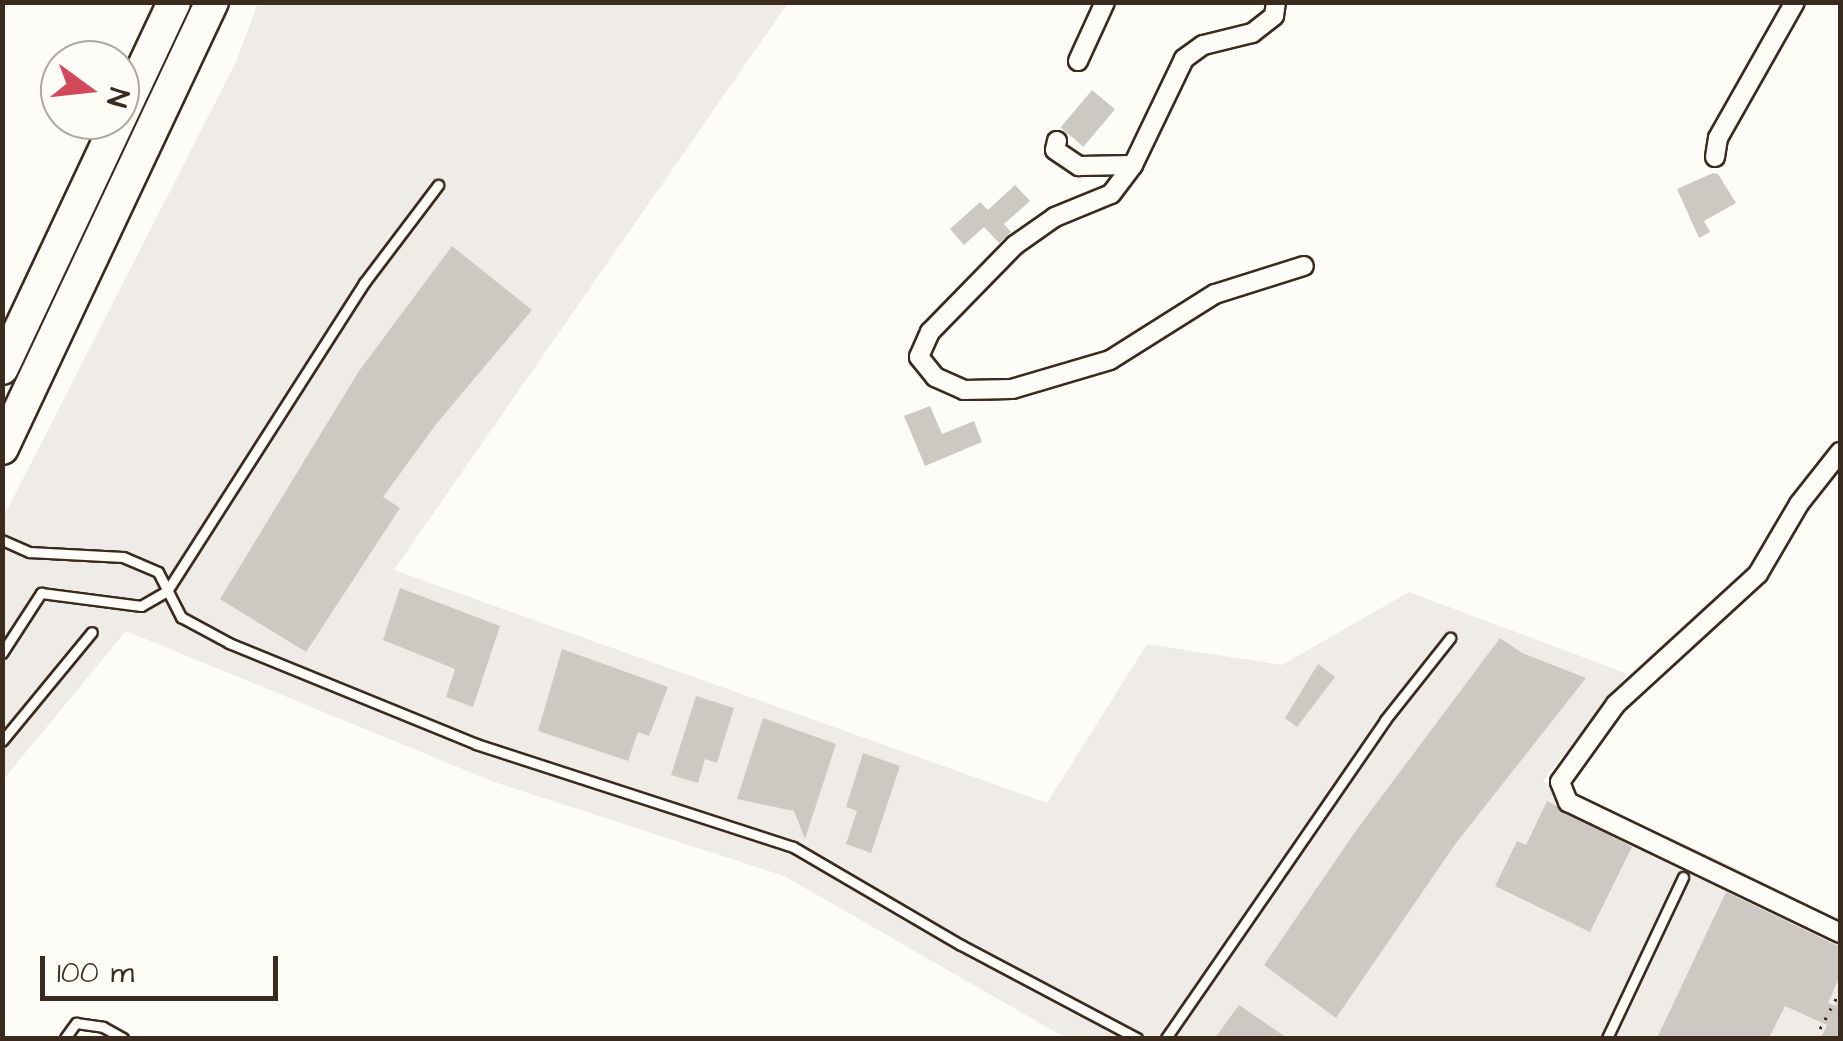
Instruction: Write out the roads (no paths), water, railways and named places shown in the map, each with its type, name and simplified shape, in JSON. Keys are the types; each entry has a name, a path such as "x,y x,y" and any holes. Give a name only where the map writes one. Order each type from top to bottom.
{"highway":[{"path":"2,368 14,322 54,260 174,2"},
{"path":"2,448 212,2"}],"street":[{"path":"1078,60 1106,2"},
{"path":"1276,2 1274,16 1252,32 1203,45 1184,59 1133,165 1111,194 1055,218 1015,245 930,332 919,358 934,378 964,390 1012,390 1110,360 1216,294 1304,266"},
{"path":"1715,157 1718,138 1795,2"},
{"path":"1056,141 1056,150 1078,166 1133,165"},
{"path":"1840,452 1799,504 1758,574 1616,704 1560,782 1568,802 1840,932"}],"lane":[{"path":"2,653 41,593 141,606 167,591 364,283 438,185"},
{"path":"2,540 28,552 123,557 158,572 181,618 264,658 476,744 793,847 961,945 1138,1038"},
{"path":"2,741 92,632"},
{"path":"1166,1038 1385,720 1450,638"},
{"path":"1607,1038 1683,877"},
{"path":"65,1038 76,1023 103,1027 123,1038"}]}
